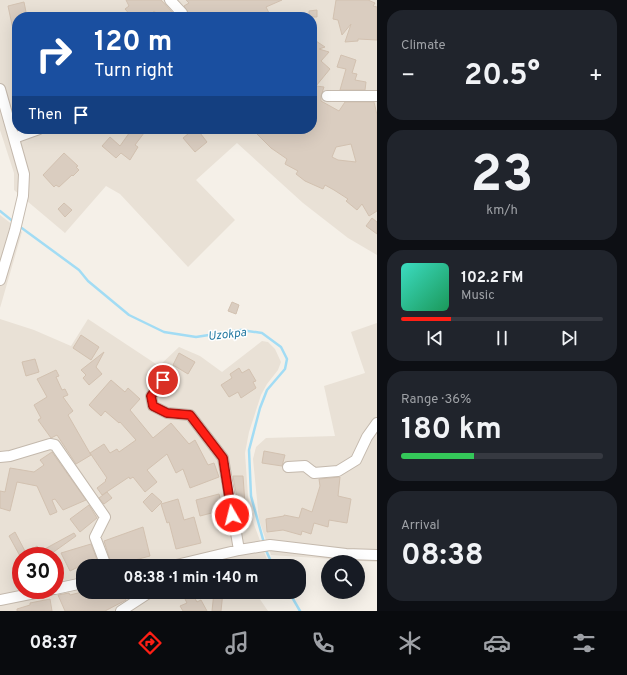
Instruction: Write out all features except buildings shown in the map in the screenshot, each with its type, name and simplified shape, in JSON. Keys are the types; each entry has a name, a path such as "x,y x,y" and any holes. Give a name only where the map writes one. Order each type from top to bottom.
{"street":[{"path":"170,0 181,12"},
{"path":"0,89 12,131"},
{"path":"327,96 377,96"},
{"path":"0,280 18,218 24,174 13,134"},
{"path":"14,138 25,134"},
{"path":"163,380 151,396 153,406 167,413 190,415 223,458 239,550"},
{"path":"288,467 305,466 314,473 338,471 356,460 367,437 377,423"},
{"path":"0,457 10,456 50,444 55,445 105,517 95,537 103,559"},
{"path":"202,559 239,550 270,545 346,554 377,555"},
{"path":"64,587 76,584"},
{"path":"0,600 12,598"},
{"path":"121,611 139,599"}],"shaded area":[{"path":"0,0 377,0 377,255 348,238 303,203 237,143 196,180 235,220 188,267 120,194 106,186 65,233 14,190 14,173 0,130"},
{"path":"0,215 22,232 0,308"},
{"path":"0,319 34,330 71,346 88,319 159,366 179,347 200,356 222,372 262,341 268,342 275,349 281,362 278,370 267,384 261,395 249,432 245,453 248,496 252,519 267,559 76,559 76,599 260,599 268,611 0,611"},
{"path":"377,323 377,562 365,561 365,555 321,555 321,558 271,555 259,520 253,459 256,447 266,438 335,436 324,386 365,373 351,332"}],"waterway":[{"name":"Uzokpa","path":"0,211 15,223"},
{"name":"Uzokpa","path":"19,226 79,270 88,281 129,315 164,332 196,337 241,330 262,333 281,347 287,359 285,369 267,390 260,408 249,450 251,496 264,543"},
{"name":"Uzokpa","path":"265,548 270,559"},
{"name":"Uzokpa","path":"293,599 300,611"}],"route":[{"path":"163,380 151,396 153,406 167,413 190,415 223,458 232,515"}]}
